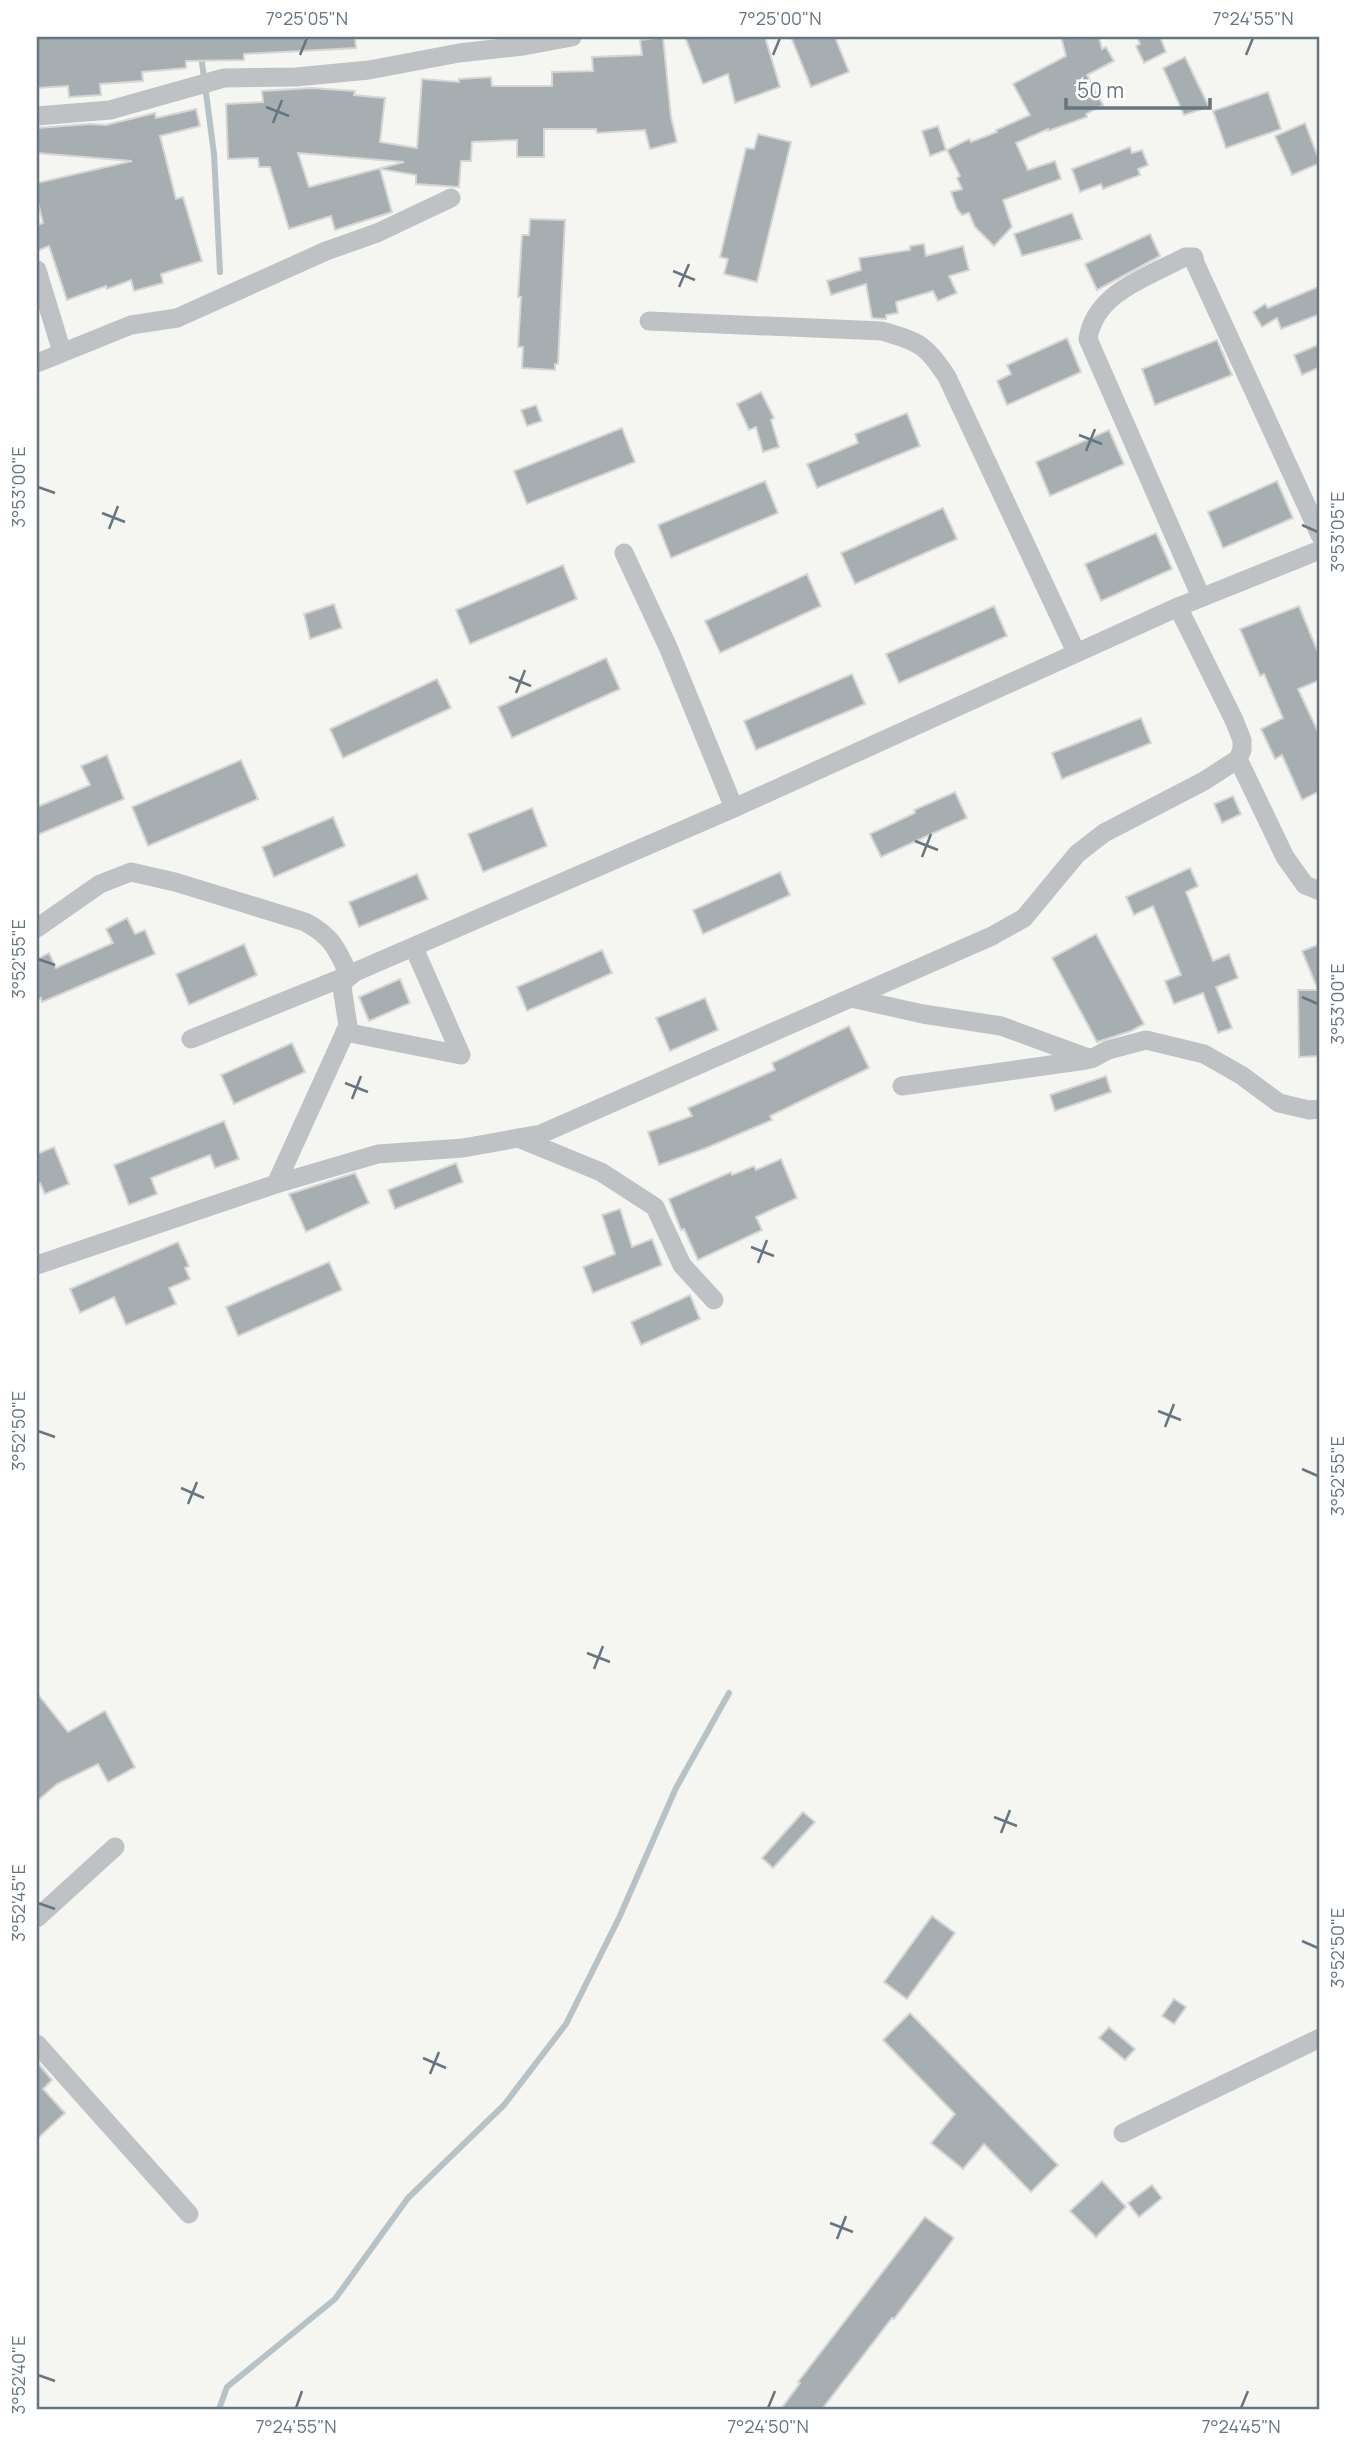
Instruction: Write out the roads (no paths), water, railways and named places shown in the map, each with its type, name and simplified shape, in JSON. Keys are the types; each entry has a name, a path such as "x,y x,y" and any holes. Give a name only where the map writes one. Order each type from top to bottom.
{"street":[{"path":"37,116 110,110 224,78 296,77 369,70 458,45 523,46 572,37"},
{"path":"37,363 131,325 177,318 326,251 435,208 451,198"},
{"path":"1201,597 1088,339 1090,326 1106,302 1119,292 1185,257 1194,257 1320,536"},
{"path":"37,270 62,352"},
{"path":"649,321 882,331 909,339 931,352 947,377 1076,652"},
{"path":"191,1039 414,948 734,808 1178,607 1320,550"},
{"path":"624,553 667,647 734,808"},
{"path":"37,1265 276,1184 377,1154 463,1148 541,1134 992,936 1024,918 1077,854 1104,833 1204,781 1238,759 1242,750 1241,740 1234,720 1178,607"},
{"path":"1238,759 1285,857 1305,885 1320,891"},
{"path":"37,928 100,884 131,872 175,882 306,922 322,931 334,943 349,975"},
{"path":"345,1032 461,1055 414,948"},
{"path":"276,1184 348,1026 342,987 349,975"},
{"path":"851,998 1000,1027 1091,1059"},
{"path":"902,1086 1091,1059 1108,1050 1146,1040 1204,1054 1241,1075 1279,1103 1309,1110 1320,1109"},
{"path":"518,1138 601,1172 655,1207 682,1265 714,1300"},
{"path":"37,1918 115,1847"},
{"path":"1123,2133 1320,2038"},
{"path":"37,2044 189,2214"}],"waterway":[{"path":"201,55 214,154 220,272"},
{"path":"219,2409 227,2387 335,2299 408,2198 504,2105 566,2024 619,1918 676,1788 729,1693"}]}
